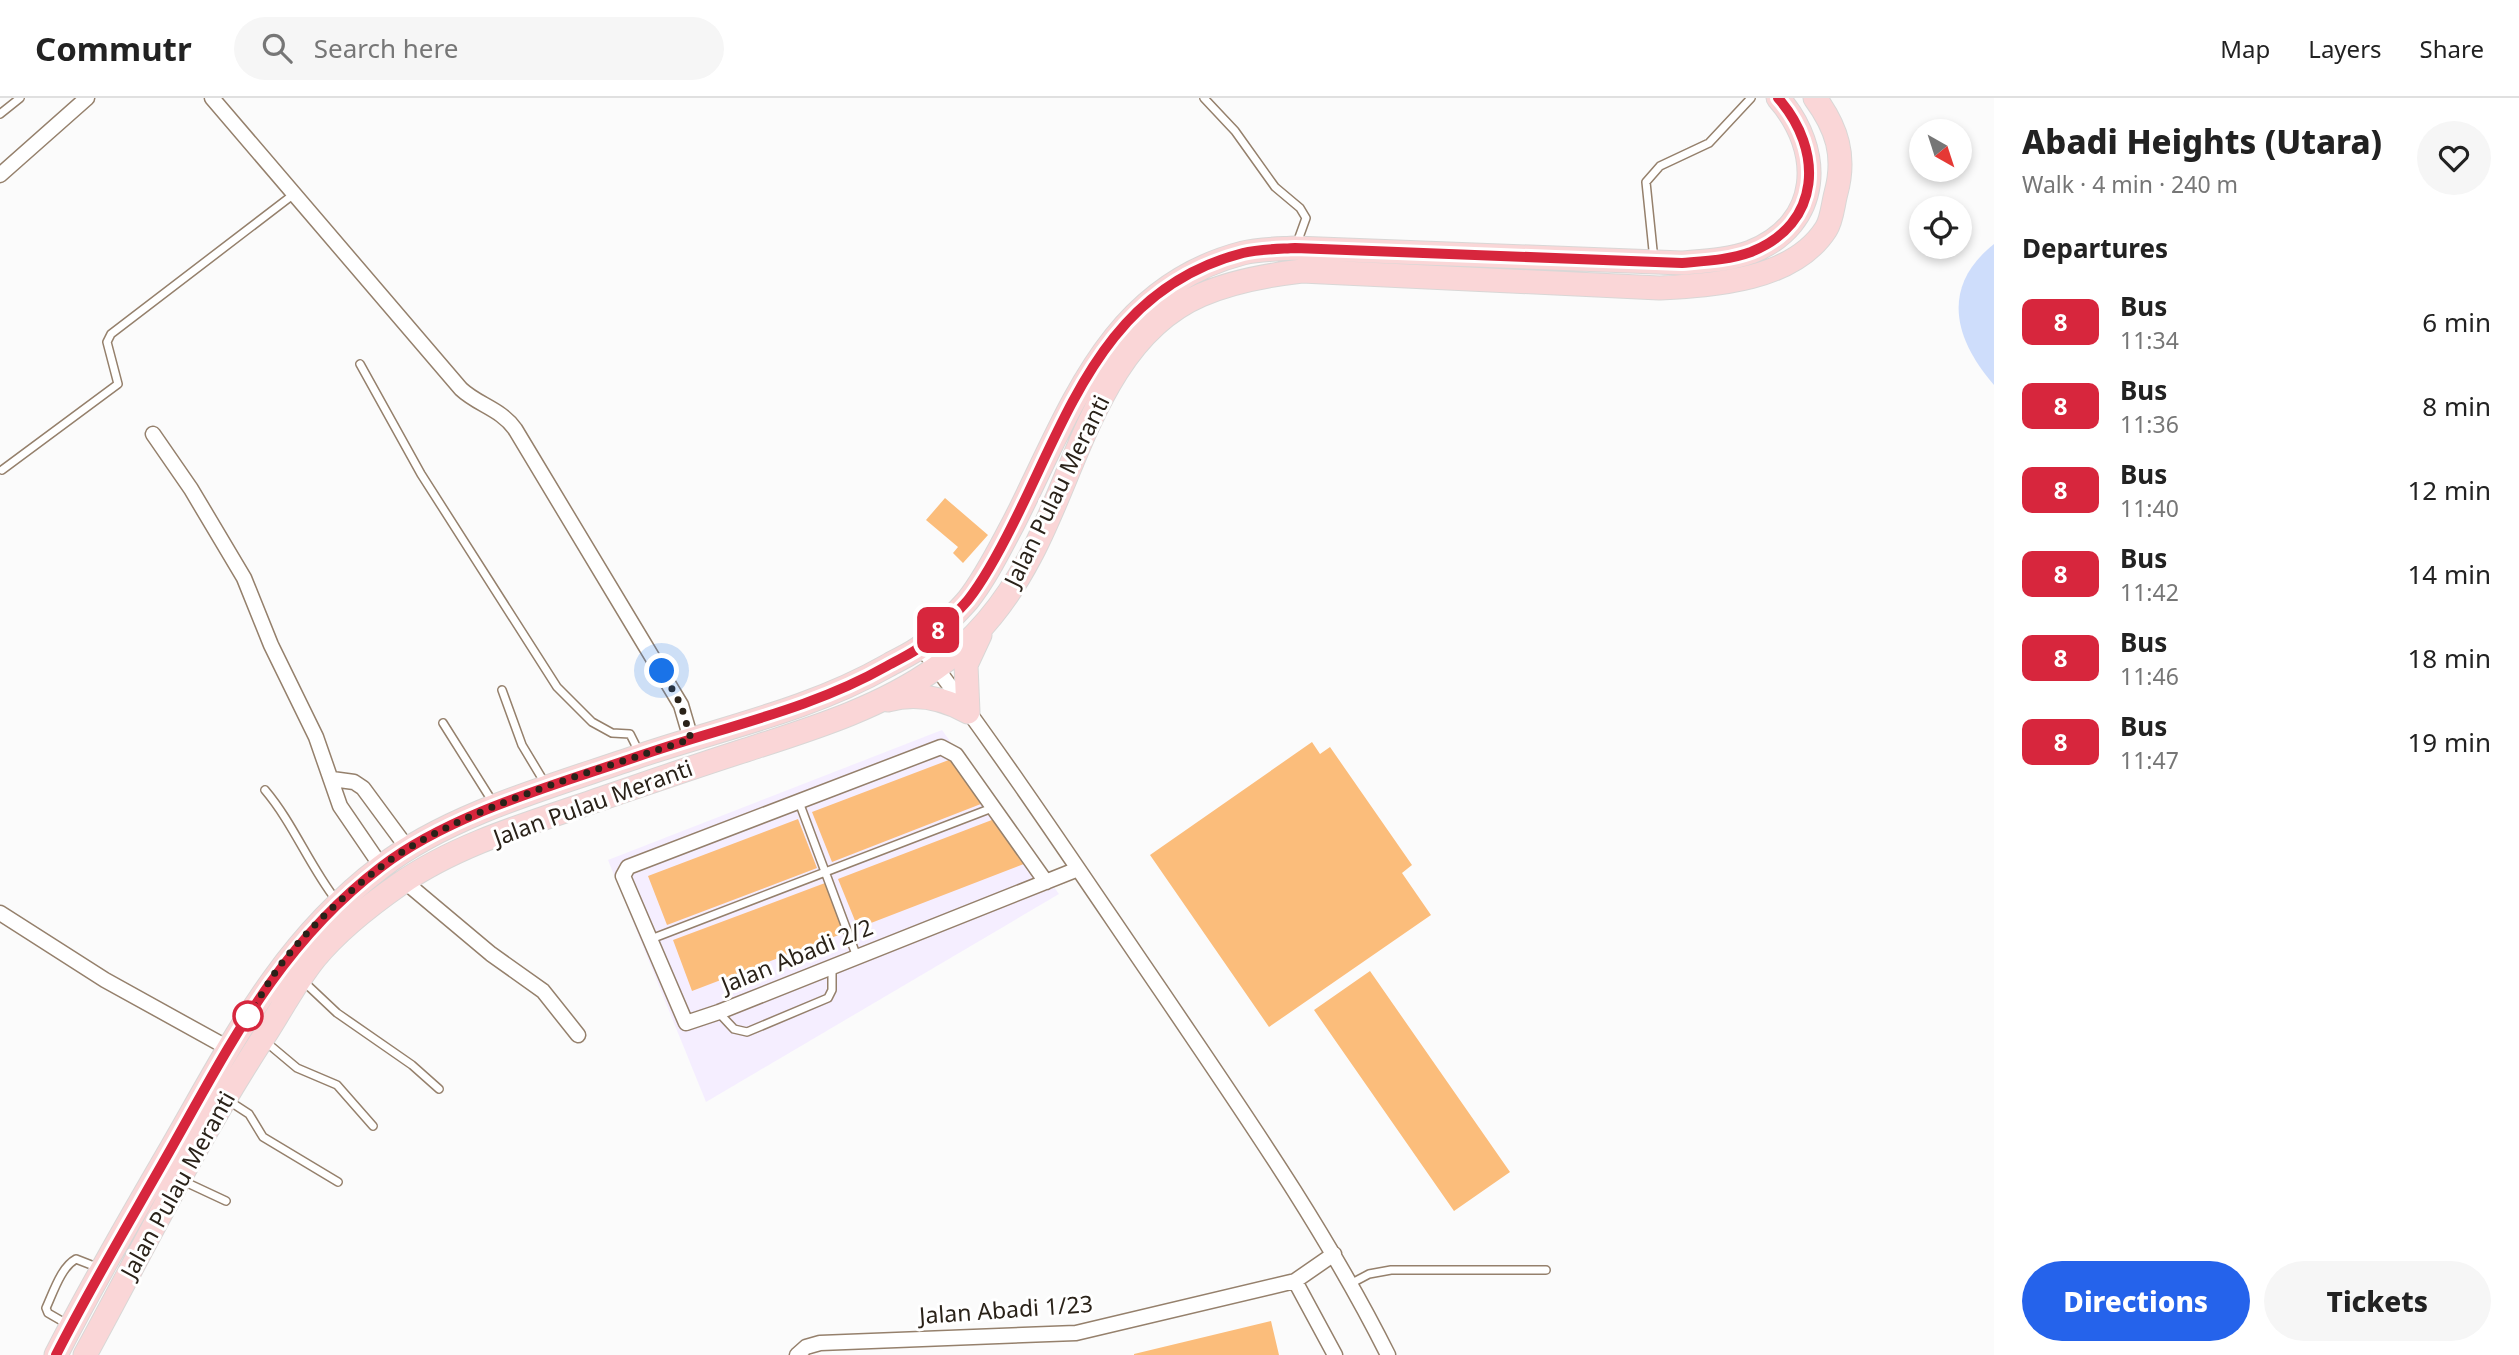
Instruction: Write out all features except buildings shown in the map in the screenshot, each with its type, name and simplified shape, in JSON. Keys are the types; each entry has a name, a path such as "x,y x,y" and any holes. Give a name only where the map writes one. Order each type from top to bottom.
{"main road":[{"name":"Jalan Pulau Meranti","path":"56,1355 228,1048 279,967 338,903 381,866 408,849 497,807 691,739 803,705 860,682 921,647 968,600 986,573 1042,467 1076,394 1107,346 1143,303 1189,273 1245,253 1295,248 1654,262 1722,259 1751,252 1774,240 1796,217 1809,190 1810,160 1802,133 1778,98"},
{"name":"Jalan Pulau Meranti","path":"85,1355 225,1099 262,1039 316,957 358,916 404,881 468,848 814,728 872,704 937,668 988,621 1032,554 1096,407 1126,357 1159,323 1199,295 1251,279 1302,271 1619,288 1710,285 1766,273 1800,253 1826,229 1838,184 1842,153 1830,119 1815,98"},
{"path":"872,704 912,696 940,699 968,712 966,665 988,621"}],"street":[{"path":"0,175 87,98"},
{"path":"212,98 385,296 461,389 506,417 515,429 681,705 691,739"},
{"path":"152,434 191,489 244,578 332,779 340,806 381,866"},
{"path":"921,647 1078,869 1221,1080 1352,1283 1388,1355"},
{"path":"799,801 941,747 956,755 1046,882"},
{"path":"332,779 355,782 363,788 408,849"},
{"name":"Jalan Abadi 2/2","path":"799,801 624,871 686,1023 1078,869"},
{"path":"404,881 491,954 543,991 578,1035"},
{"path":"0,913 105,980 228,1048"},
{"name":"Jalan Abadi 1/23","path":"805,1352 820,1343 1076,1333 1296,1281 1334,1254"},
{"path":"1296,1281 1335,1355"}],"lane":[{"path":"0,114 20,98"},
{"path":"1204,98 1235,131 1275,187 1300,208 1306,218 1295,248"},
{"path":"1654,262 1646,182 1660,166 1709,143 1751,98"},
{"path":"2,470 118,384 107,342 111,334 294,194"},
{"path":"360,365 421,474 557,687 592,722 612,733 630,734 640,756"},
{"path":"502,690 522,745 549,788"},
{"path":"443,723 497,807"},
{"path":"265,790 293,830 314,871 338,903"},
{"path":"799,801 857,957"},
{"path":"650,940 993,807"},
{"path":"719,1012 734,1029 747,1032 828,998 832,990 832,967"},
{"path":"301,979 337,1013 412,1065 439,1089"},
{"path":"262,1039 297,1068 337,1085 373,1126"},
{"path":"225,1099 249,1114 262,1137 338,1182"},
{"path":"181,1180 226,1201"},
{"path":"71,1326 48,1313 46,1308 57,1285 70,1262 76,1259 102,1269"},
{"path":"1352,1283 1369,1274 1391,1270 1546,1270"}],"shaded area":[{"path":"942,730 1059,894 706,1102 608,860"}],"water":[{"path":"1994,244 1994,385 1969,349 1959,313 1960,295 1966,277 1977,260"}],"bus line":[{"name":"8","path":"56,1355 228,1048 279,967 338,903 381,866 408,849 497,807 691,739 803,705 860,682 921,647 968,600 986,573 1042,467 1076,394 1107,346 1143,303 1189,273 1245,253 1295,248 1682,263 1722,259 1751,252 1774,240 1785,230 1796,217 1809,190 1810,160 1802,133 1778,98"}],"route":[{"path":"248,1016 279,967 338,903 381,866 408,849 497,807 691,739 681,705 662,671"}]}
